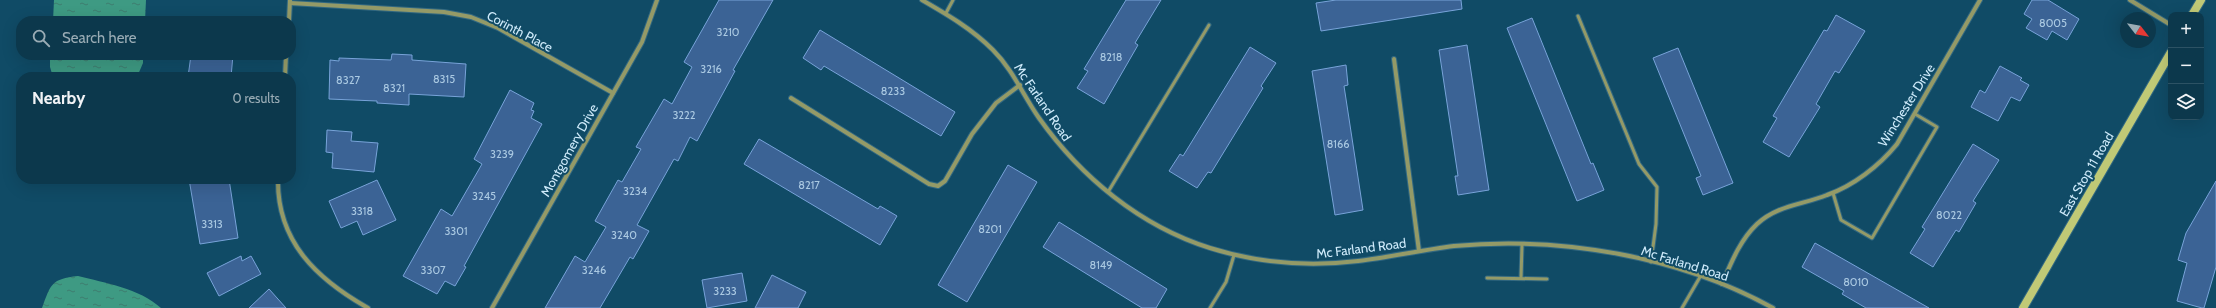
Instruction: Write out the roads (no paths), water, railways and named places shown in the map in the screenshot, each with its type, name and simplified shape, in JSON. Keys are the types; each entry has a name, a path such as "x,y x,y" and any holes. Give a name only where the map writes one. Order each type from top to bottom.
{"main road":[{"path":"2194,12 2201,0"},
{"name":"East Stop 11 Road","path":"2023,308 2168,57"}],"street":[{"name":"Montgomery Drive","path":"492,308 642,42 657,0"},
{"name":"Mc Farland Road","path":"922,0 946,13 982,39 1008,68 1037,115 1059,144 1091,178 1141,216 1173,233 1207,247 1269,261 1306,264 1360,261 1456,246 1522,245 1587,249 1651,262 1700,276 1722,284 1773,308"},
{"name":"Winchester Drive","path":"1722,284 1734,257 1747,236 1757,224 1770,214 1795,203 1833,193 1874,168 1890,153 1915,114 1980,0"},
{"path":"2130,0 2168,23"},
{"name":"Corinth Place","path":"290,2 444,12 471,17 498,28 613,93"},
{"path":"289,16 290,2"},
{"path":"1394,58 1419,251"},
{"path":"285,72 286,60"},
{"path":"791,98 929,184 938,186 945,181 972,134 996,103 1020,86"},
{"path":"279,184 284,217 288,230 302,255 327,283 368,308"}],"lane":[{"path":"946,13 953,0"},
{"path":"1578,16 1639,164 1657,187 1656,224 1651,262"},
{"path":"1108,192 1209,25"},
{"path":"1833,193 1841,220 1872,238 1937,127 1915,114"},
{"path":"1521,278 1522,245"},
{"path":"1210,308 1226,282 1234,254"},
{"path":"1682,308 1700,276"},
{"path":"1487,278 1547,279"}],"water":[{"path":"54,0 146,0 145,16 53,16"},
{"path":"50,60 143,60 139,72 52,72"},
{"path":"78,276 132,291 152,301 161,308 42,308 53,284 62,279"}]}
